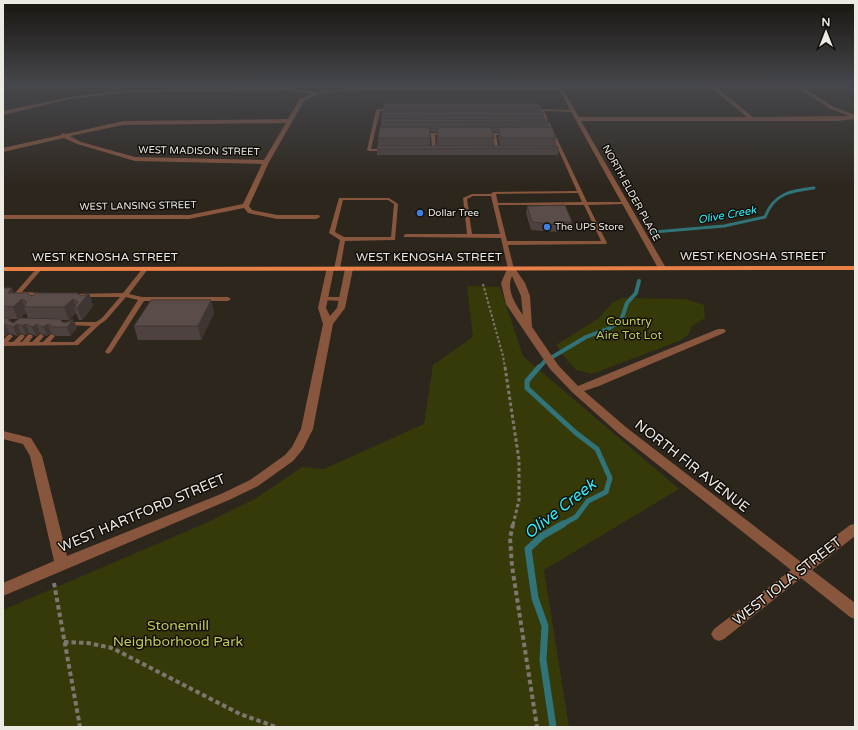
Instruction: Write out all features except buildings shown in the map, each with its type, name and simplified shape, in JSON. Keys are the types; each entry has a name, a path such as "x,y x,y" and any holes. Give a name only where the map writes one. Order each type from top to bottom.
{"main road":[{"name":"WEST KENOSHA STREET","path":"3,269 855,268"}],"street":[{"name":"NORTH ELDER PLACE","path":"577,119 662,268"},
{"path":"3,150 63,135 124,123 289,121 266,162 246,206 250,212 277,216 316,217"},
{"name":"WEST MADISON STREET","path":"63,135 79,143 135,159 266,162"},
{"name":"WEST LANSING STREET","path":"3,218 190,217 246,206"},
{"path":"328,324 322,308 323,299 334,269"},
{"path":"328,324 341,308 348,269"},
{"path":"511,269 522,283 528,303 527,327"},
{"name":"NORTH FIR AVENUE","path":"511,269 505,283 510,304 554,367 576,390 623,431 855,612"},
{"name":"WEST HARTFORD STREET","path":"3,590 225,497 254,483 289,458 300,444 308,423 316,390 328,324"},
{"path":"576,390 595,384 721,331"},
{"path":"3,435 27,441 36,456 62,564"},
{"name":"WEST IOLA STREET","path":"719,634 783,585 801,569 855,529"}],"lane":[{"path":"376,119 369,150 391,150"},
{"path":"505,243 604,243 547,119"},
{"path":"375,126 383,126"},
{"path":"542,126 550,126"},
{"path":"372,134 380,134"},
{"path":"418,134 448,134"},
{"path":"433,134 434,150"},
{"path":"479,134 509,134"},
{"path":"494,134 497,150"},
{"path":"546,134 554,134"},
{"path":"427,150 442,150"},
{"path":"489,150 505,150"},
{"path":"553,150 561,150"},
{"path":"511,269 493,192 580,192"},
{"path":"470,236 465,198 472,195 494,195"},
{"path":"341,199 389,199 396,204 394,239 343,239 332,233 341,199"},
{"path":"496,204 625,203"},
{"path":"406,236 503,236"},
{"path":"334,269 343,239"},
{"path":"39,269 14,295 44,298 54,295"},
{"path":"3,344 76,344 104,319 145,269"},
{"path":"62,295 92,298 125,295 142,300 228,299"},
{"path":"323,299 343,299"},
{"path":"108,352 142,300"},
{"path":"70,326 78,315"},
{"path":"58,325 70,326 97,324"},
{"path":"3,344 10,336"},
{"path":"15,344 22,336"},
{"path":"24,344 30,336"},
{"path":"34,344 41,336"},
{"path":"45,344 52,336"},
{"path":"57,344 63,336"}],"path":[{"path":"483,284 503,356 519,460 520,481 518,500 510,538 512,566 537,727"},
{"path":"54,583 80,727"},
{"path":"64,642 88,643 112,648 240,714 276,727"}],"green space":[{"name":"Stonemill Neighborhood Park","path":"467,286 500,287 523,356 679,489 544,570 569,727 3,727 3,610 206,523 255,499 302,467 324,469 424,424 433,365 473,337"},
{"name":"Country Aire Tot Lot","path":"622,298 685,299 704,305 705,318 692,326 689,334 679,341 592,374 576,370 556,345 599,318 612,303"}],"waterway":[{"name":"Olive Creek","path":"654,232 724,226 765,217 773,203 778,198 798,190 814,188"},
{"name":"Olive Creek","path":"539,368 544,362 586,337 610,328 622,318 627,303 636,293 639,281"},
{"name":"Olive Creek","path":"539,367 527,381 527,388 576,433 597,449 610,478 606,492 588,501 576,517 561,525"},
{"name":"Olive Creek","path":"553,727 543,660 545,626 535,598 528,549 542,536 563,524"}],"place":[{"name":"Dollar Tree","path":"420,213"},
{"name":"The UPS Store","path":"547,227"}]}
